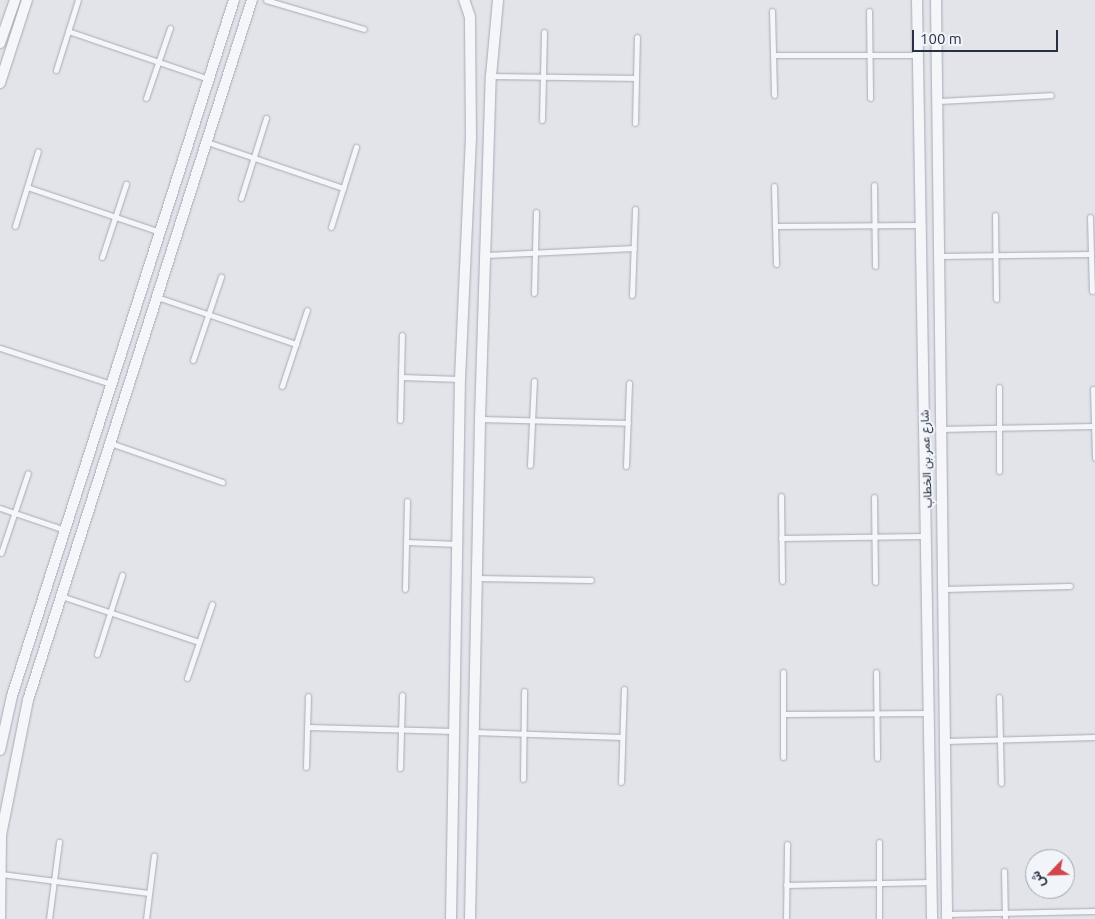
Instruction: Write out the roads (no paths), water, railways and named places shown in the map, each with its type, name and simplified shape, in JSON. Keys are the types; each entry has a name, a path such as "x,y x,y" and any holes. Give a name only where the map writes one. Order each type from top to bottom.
{"street":[{"path":"0,43 14,0"},
{"path":"0,83 28,0"},
{"path":"0,750 12,696 234,0"},
{"path":"0,919 1,835 33,684 252,0"},
{"path":"451,919 456,731 460,379 471,138 470,17 464,0"},
{"path":"470,919 480,419 491,76 498,0"},
{"name":"شارع عمر بن الخطاب","path":"918,0 920,225 931,712 932,919"},
{"name":"شارع عمر بن الخطاب","path":"936,0 947,916"},
{"path":"226,25 242,30"},
{"path":"918,50 936,44"},
{"path":"471,138 489,140"},
{"path":"3,735 20,739"}],"lane":[{"path":"56,70 78,0"},
{"path":"266,0 364,29"},
{"path":"772,11 774,95"},
{"path":"869,11 870,98"},
{"path":"146,98 170,28"},
{"path":"68,31 209,79"},
{"path":"542,120 544,32"},
{"path":"635,123 637,37"},
{"path":"773,55 870,54 918,50"},
{"path":"491,76 636,78"},
{"path":"936,101 1051,95"},
{"path":"241,198 266,118"},
{"path":"206,142 343,188"},
{"path":"331,227 356,147"},
{"path":"15,226 38,151"},
{"path":"102,257 126,184"},
{"path":"874,185 875,266"},
{"path":"774,186 776,264"},
{"path":"27,187 160,232"},
{"path":"632,295 635,209"},
{"path":"534,293 536,212"},
{"path":"995,215 996,299"},
{"path":"1090,217 1092,291"},
{"path":"775,226 920,225"},
{"path":"486,255 634,248"},
{"path":"938,256 1091,254"},
{"path":"193,360 221,277"},
{"path":"157,297 296,344"},
{"path":"282,386 307,310"},
{"path":"400,420 402,335"},
{"path":"0,348 112,384"},
{"path":"401,377 460,379"},
{"path":"530,465 534,381"},
{"path":"626,466 629,383"},
{"path":"999,387 999,471"},
{"path":"1093,389 1095,458"},
{"path":"480,419 628,423"},
{"path":"940,429 1094,426"},
{"path":"110,443 222,482"},
{"path":"1,553 28,473"},
{"path":"781,496 782,581"},
{"path":"874,496 875,582"},
{"path":"405,589 408,501"},
{"path":"0,508 65,530"},
{"path":"781,538 928,536"},
{"path":"406,542 458,544"},
{"path":"97,654 122,575"},
{"path":"476,578 591,580"},
{"path":"944,589 1070,586"},
{"path":"62,596 199,642"},
{"path":"188,678 212,604"},
{"path":"782,672 784,757"},
{"path":"876,672 877,758"},
{"path":"621,782 624,690"},
{"path":"523,779 524,691"},
{"path":"400,768 402,695"},
{"path":"306,768 308,696"},
{"path":"999,697 1001,783"},
{"path":"783,714 931,712"},
{"path":"308,727 456,731"},
{"path":"473,732 622,737"},
{"path":"945,741 1095,737"},
{"path":"49,919 59,842"},
{"path":"879,842 879,919"},
{"path":"786,919 787,844"},
{"path":"146,919 154,855"},
{"path":"1004,871 1004,919"},
{"path":"0,874 149,893"},
{"path":"786,885 932,882"},
{"path":"947,916 1004,912 1095,911"}]}
